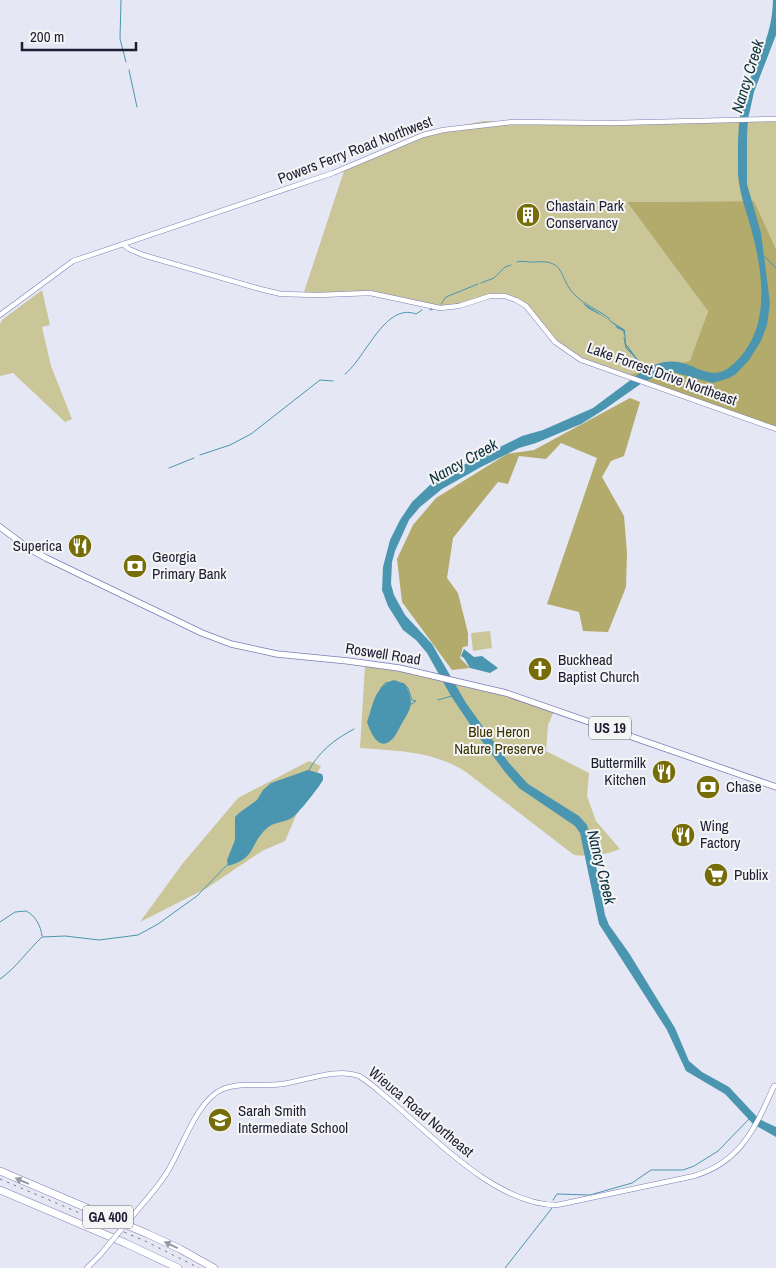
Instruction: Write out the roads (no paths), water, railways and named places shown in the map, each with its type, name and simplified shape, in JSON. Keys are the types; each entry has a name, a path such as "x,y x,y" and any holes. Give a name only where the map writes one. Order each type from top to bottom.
{"highway":[{"name":"GA 400","path":"0,1171 148,1234 214,1268"},
{"name":"GA 400","path":"0,1190 142,1250 178,1268"}],"main road":[{"name":"Roswell Road","path":"0,527 21,543 46,558 202,633 231,644 277,654 363,663 459,681 532,701 775,787"}],"street":[{"name":"Powers Ferry Road Northwest","path":"0,315 73,261 333,173 423,136 443,130 512,122 613,123 776,119"},
{"name":"Lake Forrest Drive Northeast","path":"123,244 143,255 280,294 318,296 370,293 440,308 459,306 490,296 505,296 526,306 555,342 574,356 776,429"},
{"name":"Wieuca Road Northeast","path":"87,1268 100,1255 167,1173 200,1110 214,1094 230,1087 285,1084 334,1074 354,1074 364,1078 485,1180 504,1190 548,1205 566,1204 703,1173 724,1163 733,1156 748,1138 775,1086"}],"water":[{"path":"773,0 776,0 776,35 754,92 748,119 747,136 747,184 761,233 770,303 767,325 761,341 749,360 736,374 713,383 673,372 662,373 642,383 581,424 519,448 442,489 420,507 409,520 395,551 392,562 391,584 394,595 405,615 432,644 466,703 509,763 528,784 579,816 587,825 605,915 609,925 629,953 675,1028 689,1061 702,1072 729,1087 759,1119 776,1127 776,1137 753,1124 725,1094 686,1071 667,1030 599,924 580,833 575,826 519,788 505,772 451,696 427,653 416,640 403,630 388,606 382,590 383,567 390,540 412,502 431,484 447,473 522,436 543,430 593,408 644,370 625,345 624,331 583,303 625,330 626,344 645,369 661,363 674,362 717,373 731,366 744,353 753,337 758,321 761,304 761,285 756,249 738,173 739,123 742,103 749,81 767,38"},
{"path":"464,649 474,657 482,656 498,668 490,673 470,668 461,656"},
{"path":"394,680 405,684 410,695 410,706 393,738 382,744 375,739 367,722 378,692 387,683"},
{"path":"308,770 322,774 323,780 298,813 290,819 269,827 244,859 228,866 227,860 235,840 235,817 257,800 263,790 271,783"}],"waterway":[{"path":"121,0 120,39 126,62"},
{"path":"129,70 137,107"},
{"path":"764,256 776,268"},
{"path":"517,262 546,262 557,267 569,288 578,298 610,319"},
{"path":"481,283 494,278 505,267 511,265"},
{"path":"441,304 446,297 478,284"},
{"path":"345,374 353,367 385,324 395,316 405,313 416,314 422,310"},
{"path":"616,327 624,331 624,334"},
{"path":"624,338 626,348 646,368"},
{"path":"200,455 230,445 251,434 320,380 333,381"},
{"path":"169,468 194,458"},
{"path":"381,688 386,682 389,683"},
{"path":"403,683 408,688 412,700 416,701 410,705"},
{"path":"438,700 452,696"},
{"path":"308,772 317,758 328,747 354,729"},
{"path":"0,979 42,937 65,936 99,940 138,935 158,924 197,896 227,865"},
{"path":"0,922 15,912 26,911 37,921 42,936"},
{"path":"553,1200 557,1194 590,1195 632,1183 651,1170 683,1170 694,1166 718,1151 750,1118"},
{"path":"505,1268 552,1208"}],"railway":[{"path":"0,1179 145,1241 199,1268"}],"place":[{"name":"Chastain Park Conservancy","path":"528,215"},
{"name":"Superica","path":"80,546"},
{"name":"Georgia Primary Bank","path":"135,566"},
{"name":"Buckhead Baptist Church","path":"540,669"},
{"name":"Buttermilk Kitchen","path":"664,772"},
{"name":"Chase","path":"708,787"},
{"name":"Wing Factory","path":"683,835"},
{"name":"Publix","path":"716,875"},
{"name":"Sarah Smith Intermediate School","path":"220,1120"}],"water label":[{"name":"Nancy Creek","path":"747,76"},
{"name":"Nancy Creek","path":"463,461"},
{"name":"Nancy Creek","path":"602,867"}],"park label":[{"name":"Blue Heron Nature Preserve","path":"499,740"}]}
